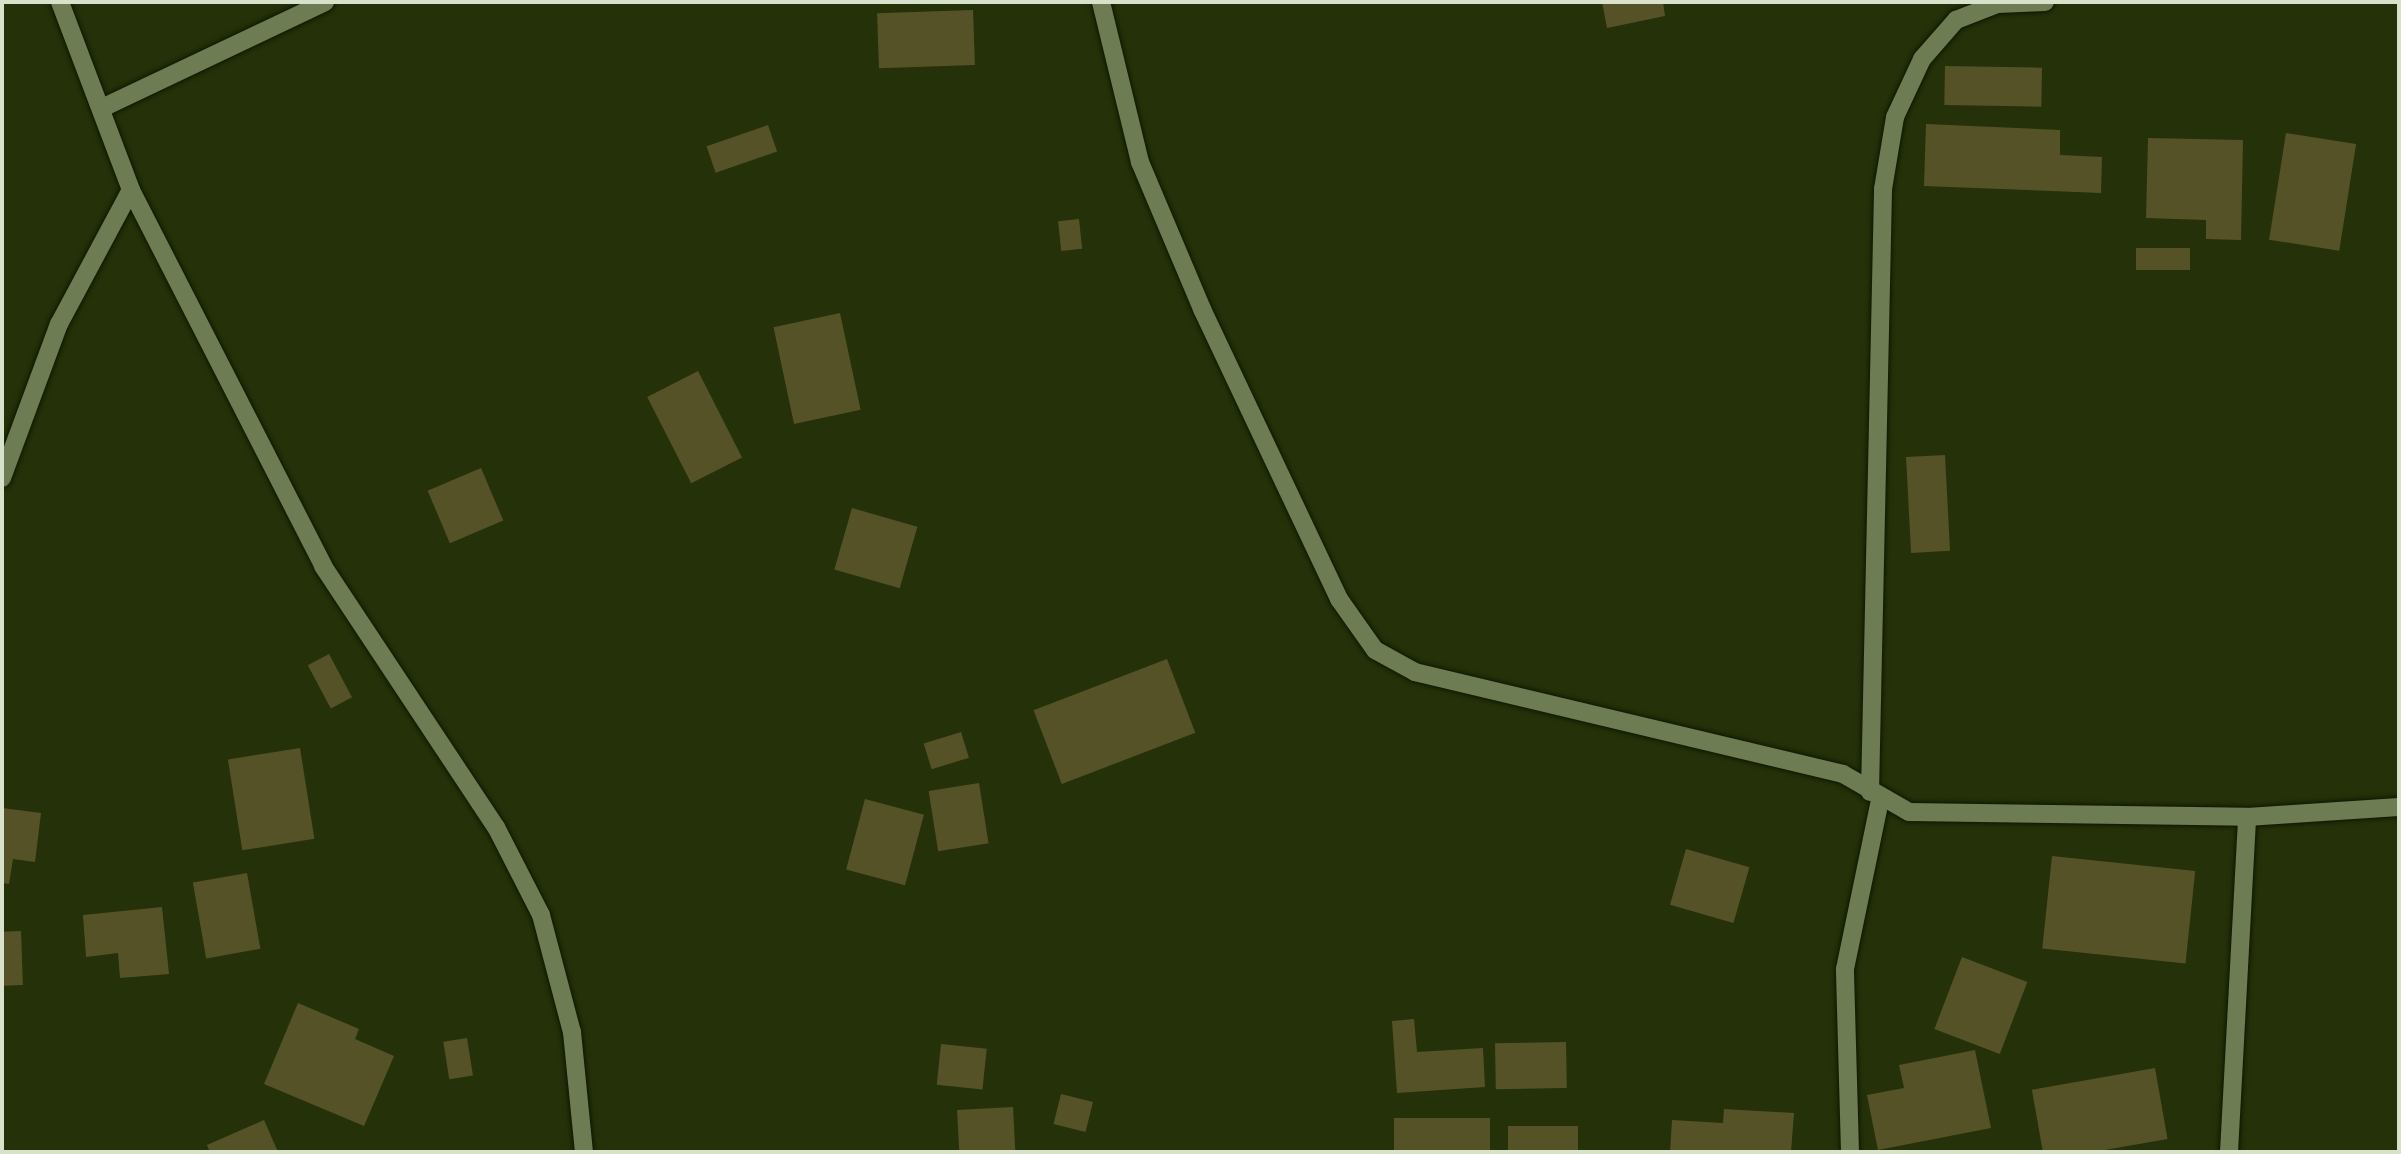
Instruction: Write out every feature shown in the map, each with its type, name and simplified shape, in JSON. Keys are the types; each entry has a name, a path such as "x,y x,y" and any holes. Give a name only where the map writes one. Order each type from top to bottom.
{"street":[{"path":"60,2 131,190 323,566 496,827 541,915 572,1032 584,1152"},
{"path":"102,108 325,2"},
{"path":"1101,2 1140,162 1202,309 1339,599 1374,650 1415,672 1843,774 1875,796 1909,811 2247,817 2399,807"},
{"path":"1850,1152 1845,969 1875,796 1883,189 1895,117 1922,59 1956,20 1997,4 2045,2"},
{"path":"2,478 59,324 131,190"},
{"path":"2229,1152 2247,817"}],"building":[{"path":"1602,2 1663,2 1665,16 1607,28"},
{"path":"973,10 975,65 879,68 877,13"},
{"path":"1945,66 2042,68 2041,107 1944,105"},
{"path":"1926,124 2060,130 2060,155 2102,157 2101,193 1924,186"},
{"path":"768,125 777,151 716,173 707,146"},
{"path":"2286,133 2356,144 2339,251 2269,240"},
{"path":"2148,138 2243,140 2241,240 2206,239 2206,220 2146,218"},
{"path":"1079,219 1082,249 1061,251 1058,221"},
{"path":"2136,248 2190,248 2190,270 2136,270"},
{"path":"840,313 861,410 794,424 773,327"},
{"path":"698,371 742,457 691,483 647,397"},
{"path":"1945,455 1950,551 1911,553 1906,457"},
{"path":"481,468 503,520 450,543 428,491"},
{"path":"852,508 917,527 900,588 834,570"},
{"path":"329,654 352,697 331,709 308,665"},
{"path":"1167,659 1195,733 1062,784 1033,710"},
{"path":"961,732 969,758 932,769 924,743"},
{"path":"300,748 314,839 242,850 228,759"},
{"path":"979,783 989,843 938,851 929,791"},
{"path":"865,799 924,815 905,885 846,870"},
{"path":"2,808 41,813 35,862 13,859 9,884 2,883"},
{"path":"1686,849 1749,867 1733,923 1670,905"},
{"path":"2052,856 2195,871 2185,964 2042,948"},
{"path":"247,873 260,949 206,958 193,883"},
{"path":"162,907 169,974 120,978 118,953 86,957 83,915"},
{"path":"21,931 23,985 4,986 2,932"},
{"path":"1962,957 2027,982 2000,1054 1934,1029"},
{"path":"298,1003 359,1029 355,1039 394,1056 364,1126 264,1084"},
{"path":"1414,1019 1417,1052 1483,1048 1485,1087 1397,1093 1392,1021"},
{"path":"467,1038 473,1076 449,1079 443,1042"},
{"path":"1566,1042 1567,1088 1496,1089 1495,1043"},
{"path":"941,1044 987,1049 982,1090 937,1085"},
{"path":"1975,1050 1991,1128 1878,1150 1867,1095 1904,1088 1899,1065"},
{"path":"2155,1068 2168,1139 2093,1152 2043,1152 2032,1090"},
{"path":"1061,1094 1093,1102 1086,1132 1054,1124"},
{"path":"1013,1107 1015,1152 959,1152 957,1110"},
{"path":"1724,1109 1794,1113 1791,1152 1670,1152 1672,1120 1723,1123"},
{"path":"1394,1118 1490,1118 1490,1152 1394,1152"},
{"path":"264,1120 278,1152 210,1152 207,1145"},
{"path":"1508,1126 1578,1126 1578,1152 1508,1152"}]}
